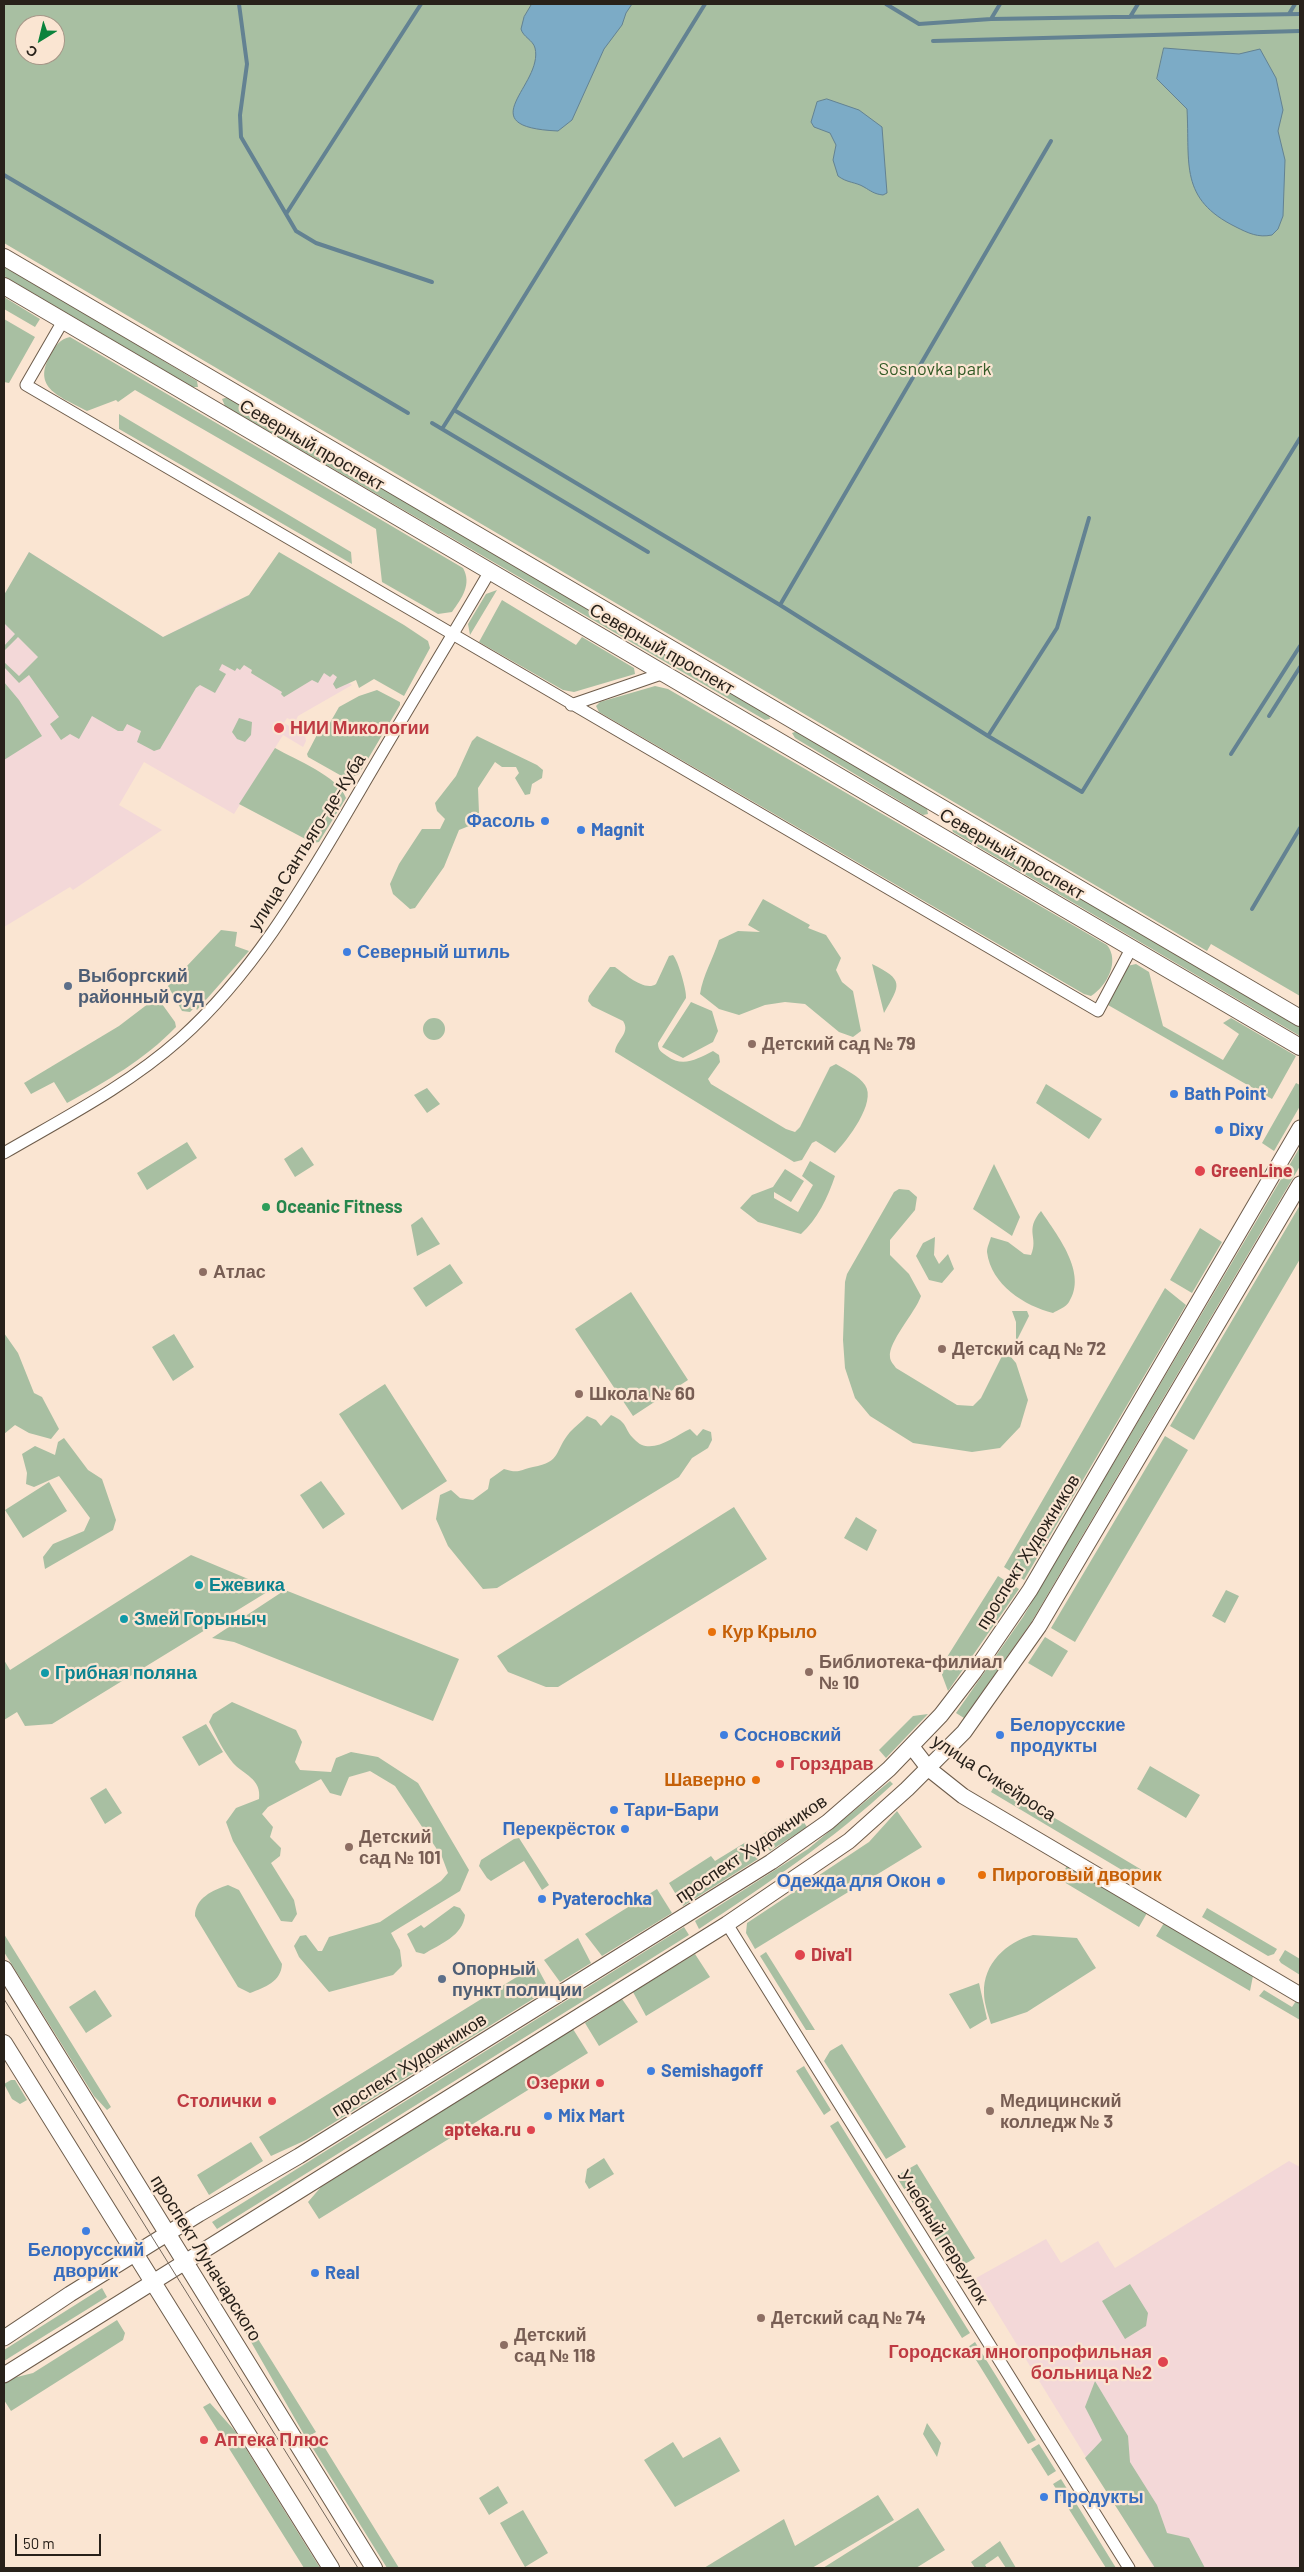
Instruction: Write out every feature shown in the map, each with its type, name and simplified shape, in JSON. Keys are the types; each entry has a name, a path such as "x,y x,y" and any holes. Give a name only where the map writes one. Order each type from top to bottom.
{"main road":[{"name":"Северный проспект","path":"4,258 1300,1018"},
{"name":"Северный проспект","path":"4,286 1300,1047"},
{"path":"204,405 218,383"},
{"path":"769,736 778,733 783,725 781,714"},
{"path":"941,836 939,825 944,816 953,815"},
{"name":"проспект Луначарского","path":"4,1969 374,2568"},
{"path":"4,2043 152,2283 332,2568"}],"street":[{"path":"63,321 26,385 1098,1011 1132,947"},
{"name":"улица Сантьяго-де-Куба","path":"4,1153 125,1081 178,1040 226,991 287,914 490,571"},
{"path":"571,704 664,673"},
{"name":"проспект Художников","path":"4,2338 134,2254 299,2156 771,1862 846,1808 912,1748 942,1715 1030,1590 1300,1128"},
{"path":"4,2376 575,2017 727,1924 849,1840 933,1766 964,1732 1039,1626 1300,1184"},
{"name":"улица Сикейроса","path":"912,1748 963,1796 1300,1994"},
{"name":"улица Сикейроса","path":"933,1766 1300,1983"},
{"name":"Учебный переулок","path":"727,1924 1129,2568"}],"shaded area":[{"path":"29,552 163,637 230,603 352,685 298,716 295,722 287,718 284,723 305,735 306,741 303,747 283,735 234,814 144,762 119,805 162,830 73,890 70,887 4,927 4,595"},
{"name":"Городская многопрофильная больница №2","path":"1289,2161 1300,2167 1300,2568 1154,2568 976,2278 1046,2239 1061,2263 1098,2241 1115,2268"}],"green space":[{"name":"Sosnovka park","path":"4,4 1300,4 1300,996 1211,944 1207,951 4,243"},
{"path":"4,265 197,381 198,387 193,387 4,276"},
{"path":"4,297 40,319 35,327 4,309"},
{"path":"4,319 35,337 9,383 4,382"},
{"path":"70,337 463,568 466,574 465,591 452,612 438,614 382,582 376,529 135,390 118,402 116,400 87,411 59,396 47,384 44,376 45,366 57,345"},
{"path":"228,397 769,714 770,719 765,720 225,406 222,399"},
{"path":"119,414 351,552 352,564 119,429"},
{"path":"29,552 163,637 249,595 279,552 404,625 428,641 430,648 404,696 374,679 359,688 356,680 336,689 333,684 337,677 333,674 330,677 324,673 318,683 312,680 284,697 281,694 282,692 251,673 252,670 244,665 240,670 237,668 235,671 222,664 219,670 226,674 215,693 200,685 196,688 160,749 154,751 137,742 141,731 127,724 123,731 118,731 92,716 79,739 70,734 61,740 50,724 59,717 29,675 19,683 4,667 4,662 19,676 38,657 18,637 4,651 4,646 15,634 4,623 4,595"},
{"path":"497,590 470,635 468,624 486,594"},
{"path":"502,600 576,645 582,637 634,668 635,674 574,692 563,690 479,642"},
{"path":"4,682 19,700 42,736 4,760"},
{"path":"655,686 668,689 1107,945 1111,951 1112,966 1107,980 1091,996 1084,994 599,712 596,706 600,702"},
{"path":"377,690 400,702 400,705 359,774 347,779 308,757 307,754 321,727 327,728 339,707 359,696"},
{"path":"239,718 252,722 251,735 245,742 237,739 232,732"},
{"path":"798,731 927,809 928,814 923,815 795,738 792,733"},
{"path":"477,736 537,765 543,770 542,778 532,784 530,794 525,795 515,778 519,773 516,767 502,767 495,762 478,788 479,813 474,824 459,830 444,867 415,908 410,909 393,894 390,884 399,864 422,829 440,829 445,819 437,811 435,803 456,776 472,741"},
{"path":"275,748 326,776 342,790 346,798 319,842 313,843 239,804"},
{"path":"956,825 1300,1027 1300,1036 953,832 951,826"},
{"path":"763,899 810,925 808,928 826,935 841,958 836,970 842,982 853,991 861,1031 853,1037 839,1032 805,1004 785,1002 765,1005 739,1015 719,1009 700,994 703,980 719,940 738,931 760,932 748,925"},
{"path":"221,930 237,932 235,946 249,951 197,1010 195,1007 190,1012 182,1011 168,986"},
{"path":"673,955 682,976 686,998 658,1043 660,1051 673,1060 684,1062 713,1051 719,1055 720,1062 708,1079 711,1084 786,1129 795,1132 800,1127 830,1067 836,1064 859,1079 865,1085 868,1092 864,1111 859,1121 835,1153 816,1141 812,1143 802,1160 794,1162 615,1052 624,1033 625,1025 623,1021 592,1006 588,1001 589,996 610,967 615,967 629,978 646,986 656,984 669,956"},
{"path":"872,964 890,974 896,984 894,995 884,1013"},
{"path":"1136,964 1149,972 1163,1026 1223,1060 1239,1034 1223,1023 1231,1018 1296,1056 1272,1099 1108,1005 1127,966"},
{"path":"157,997 175,1022 176,1027 151,1050 111,1078 67,1103 54,1082 31,1094 24,1083 119,1026"},
{"path":"691,1002 712,1011 718,1031 713,1042 683,1058 662,1047"},
{"path":"434,1018 442,1021 445,1029 442,1037 434,1040 426,1037 423,1029 426,1021"},
{"path":"1296,1083 1300,1085 1300,1106 1274,1151 1262,1143"},
{"path":"1046,1084 1102,1119 1089,1139 1036,1103"},
{"path":"427,1088 440,1104 427,1113 414,1095"},
{"path":"187,1142 197,1158 147,1190 137,1173"},
{"path":"302,1147 314,1165 295,1177 284,1159"},
{"path":"1300,1147 1300,1166 1032,1621 964,1718 956,1713 1023,1617"},
{"path":"810,1161 835,1176 821,1208 801,1234 758,1222 740,1208 752,1195 773,1187 785,1169 804,1181 791,1202 774,1192 774,1198 798,1212 813,1185 802,1176"},
{"path":"994,1164 1020,1217 1012,1236 973,1209"},
{"path":"899,1189 909,1190 917,1197 915,1210 890,1240 890,1255 909,1274 921,1296 893,1344 891,1360 896,1368 957,1405 973,1406 981,1398 1005,1350 1016,1363 1028,1400 1020,1427 1000,1448 972,1452 913,1443 870,1416 855,1398 845,1368 843,1340 845,1282 847,1274 894,1192"},
{"path":"1300,1205 1300,1259 1194,1440 1170,1426"},
{"path":"1041,1211 1068,1255 1075,1279 1074,1291 1069,1302 1053,1313 1031,1305 1002,1284 990,1264 987,1252 991,1237 1008,1242 1024,1254 1031,1255 1034,1243 1033,1224"},
{"path":"422,1217 440,1244 417,1256 411,1225"},
{"path":"1200,1228 1222,1242 1192,1293 1170,1280"},
{"path":"935,1237 934,1255 939,1264 948,1254 954,1269 942,1283 929,1280 916,1256 923,1243"},
{"path":"450,1264 463,1283 426,1307 413,1288"},
{"path":"1165,1288 1186,1305 1024,1580 1004,1567"},
{"path":"631,1292 688,1380 633,1416 575,1329"},
{"path":"1012,1311 1027,1311 1029,1316 1016,1342 1016,1322"},
{"path":"4,1333 18,1353 34,1393 42,1397 59,1429 51,1439 29,1433 15,1425 4,1434"},
{"path":"174,1334 194,1367 173,1381 152,1347"},
{"path":"385,1384 447,1481 402,1510 339,1414"},
{"path":"611,1415 623,1423 634,1439 640,1444 647,1446 662,1444 690,1429 697,1436 703,1429 711,1432 712,1440 708,1448 692,1458 679,1477 497,1588 483,1589 448,1546 436,1519 440,1495 451,1490 460,1498 473,1500 488,1489 490,1479 504,1469 519,1471 549,1462 556,1455 570,1432 587,1416 596,1420 601,1426"},
{"path":"1165,1436 1188,1450 1075,1642 1051,1628"},
{"path":"64,1438 88,1470 102,1479 116,1520 113,1530 45,1569 43,1557 53,1544 84,1531 90,1518 59,1476 34,1487 26,1484 27,1473 22,1454 35,1446 55,1455 58,1442"},
{"path":"321,1481 345,1514 323,1529 300,1495"},
{"path":"49,1482 67,1511 23,1538 5,1510"},
{"path":"734,1507 767,1559 558,1687 546,1687 508,1672 497,1656"},
{"path":"856,1517 877,1530 867,1551 844,1538"},
{"path":"191,1555 272,1589 52,1724 25,1726 17,1712 4,1720 4,1660 10,1670"},
{"path":"998,1576 1019,1589 948,1691 942,1675 942,1665"},
{"path":"285,1590 459,1659 433,1721 234,1642 212,1638"},
{"path":"1226,1590 1239,1596 1225,1623 1212,1616"},
{"path":"1045,1637 1068,1651 1052,1677 1028,1663"},
{"path":"232,1702 296,1730 302,1742 295,1762 300,1770 331,1772 336,1758 351,1752 378,1757 418,1783 469,1870 460,1891 391,1933 400,1950 402,1966 393,1975 329,1992 299,1957 294,1946 300,1936 306,1935 318,1951 322,1951 329,1937 380,1922 441,1881 448,1873 442,1857 395,1786 370,1771 349,1777 341,1796 330,1793 321,1779 268,1807 262,1814 273,1827 270,1837 281,1848 280,1856 271,1863 294,1900 297,1914 292,1922 281,1921 233,1841 226,1822 236,1808 259,1799 258,1786 229,1758 209,1722 213,1714"},
{"path":"928,1714 886,1758 879,1750 913,1716"},
{"path":"206,1724 223,1752 199,1766 182,1737"},
{"path":"1150,1766 1200,1795 1186,1818 1137,1789"},
{"path":"890,1781 893,1784 823,1843 699,1929 695,1921 808,1849"},
{"path":"996,1783 1147,1873 1142,1882 991,1792"},
{"path":"106,1788 122,1813 105,1824 90,1798"},
{"path":"897,1811 922,1847 755,1949 746,1933 747,1923 869,1842"},
{"path":"797,1812 807,1827 770,1851 760,1836"},
{"path":"519,1838 549,1885 542,1890 524,1861 491,1881 479,1866 481,1860 514,1839"},
{"path":"746,1842 758,1859 683,1906 669,1883 711,1856 715,1861"},
{"path":"1067,1866 1147,1913 1139,1927 1059,1879"},
{"path":"228,1885 239,1890 282,1964 279,1975 275,1980 250,1993 238,1987 195,1916 201,1900 211,1892"},
{"path":"657,1889 672,1913 602,1956 585,1934"},
{"path":"454,1906 460,1908 465,1915 460,1929 450,1939 424,1954 416,1952 407,1934 421,1925 424,1928"},
{"path":"1207,1908 1277,1949 1274,1954 1268,1956 1202,1917"},
{"path":"1164,1923 1253,1976 1250,1991 1156,1936"},
{"path":"684,1927 689,1935 217,2229 212,2222"},
{"path":"4,1934 111,2107 107,2110 94,2096 4,1952"},
{"path":"1033,1935 1077,1938 1096,1968 1027,2012 991,2024 984,1997 987,1973 1005,1949 1023,1938"},
{"path":"578,1938 591,1963 560,1982 544,1960"},
{"path":"1285,1950 1300,1959 1300,1975 1279,1960"},
{"path":"766,1952 815,2030 806,2030 760,1956"},
{"path":"695,1954 710,1977 646,2016 633,1992"},
{"path":"536,1965 549,1989 306,2140 271,2156 259,2137"},
{"path":"979,1983 987,2019 970,2029 949,1994"},
{"path":"95,1990 112,2016 86,2033 69,2007"},
{"path":"1264,1990 1292,2007 1296,2001 1300,2003 1300,2020 1259,1996"},
{"path":"622,1999 638,2022 599,2046 585,2023"},
{"path":"573,2029 588,2053 319,2219 308,2202 321,2187"},
{"path":"842,2044 906,2147 886,2159 824,2061 830,2051"},
{"path":"804,2066 831,2110 824,2115 796,2071"},
{"path":"15,2080 27,2100 20,2104 12,2099 4,2084"},
{"path":"838,2121 970,2333 962,2338 830,2126"},
{"path":"251,2142 263,2161 209,2195 197,2175"},
{"path":"604,2158 614,2174 589,2189 585,2182 587,2169"},
{"path":"917,2164 975,2258 965,2264 956,2265 949,2261 896,2176"},
{"path":"1130,2284 1148,2313 1146,2326 1125,2339 1102,2301"},
{"path":"102,2288 107,2297 4,2361 4,2350"},
{"path":"232,2297 316,2432 306,2438 227,2300"},
{"path":"117,2320 125,2333 123,2340 11,2411 4,2400 4,2384 13,2378 33,2373"},
{"path":"975,2342 1036,2440 1028,2444 968,2347"},
{"path":"1095,2381 1128,2436 1130,2462 1157,2505 1167,2533 1189,2538 1205,2568 1155,2568 1085,2458 1102,2440 1085,2407"},
{"path":"210,2403 235,2431 320,2568 304,2568 203,2407"},
{"path":"927,2423 941,2443 937,2457 923,2434"},
{"path":"720,2437 740,2471 675,2507 644,2460 673,2442 683,2458"},
{"path":"320,2440 399,2568 387,2568 312,2447"},
{"path":"1039,2444 1056,2471 1048,2476 1031,2449"},
{"path":"1061,2479 1116,2568 1106,2568 1053,2484"},
{"path":"498,2486 508,2503 489,2515 479,2498"},
{"path":"878,2495 894,2520 812,2568 704,2568 784,2519 795,2546"},
{"path":"918,2508 945,2550 916,2568 823,2568"},
{"path":"523,2510 548,2553 525,2567 500,2523"},
{"path":"1000,2541 1016,2568 1006,2568 998,2556 985,2565 987,2568 975,2568 971,2562"}],"water":[{"path":"532,4 632,4 626,13 622,25 604,49 572,120 558,131 531,128 517,122 513,113 516,102 535,62 534,45 521,29 524,17"},
{"path":"1164,48 1239,54 1260,49 1276,78 1283,110 1278,131 1285,160 1283,216 1278,229 1272,235 1249,233 1236,227 1218,216 1196,192 1191,178 1189,163 1187,109 1157,79"},
{"path":"827,99 859,110 882,127 887,193 883,195 875,193 838,176 833,160 836,145 830,133 814,127 811,122 817,102"}],"waterway":[{"path":"239,4 247,64 240,115 241,137 296,231 316,243 432,282"},
{"path":"286,214 421,4"},
{"path":"454,410 705,4"},
{"path":"886,4 919,24 991,19 1300,14"},
{"path":"991,19 1000,4"},
{"path":"1130,17 1138,4"},
{"path":"1289,14 1295,4"},
{"path":"933,41 1300,31"},
{"path":"780,605 1051,141"},
{"path":"4,175 408,413"},
{"path":"442,429 454,410 780,605 988,736 1082,792 1300,438"},
{"path":"432,423 648,552"},
{"path":"988,736 1057,628 1089,518"},
{"path":"1231,754 1300,646"},
{"path":"1269,716 1300,667"},
{"path":"1252,909 1300,828"}],"tram line":[{"path":"4,1999 358,2568"}],"place":[{"name":"НИИ Микологии","path":"279,728"},
{"name":"Фасоль","path":"545,821"},
{"name":"Magnit","path":"581,830"},
{"name":"Северный штиль","path":"347,952"},
{"name":"Выборгский районный суд","path":"68,986"},
{"name":"Детский сад № 79","path":"752,1044"},
{"name":"Bath Point","path":"1174,1094"},
{"name":"Dixy","path":"1219,1130"},
{"name":"GreenLine","path":"1200,1171"},
{"name":"Oceanic Fitness","path":"266,1207"},
{"name":"Атлас","path":"203,1272"},
{"name":"Детский сад № 72","path":"942,1349"},
{"name":"Школа № 60","path":"579,1394"},
{"name":"Ежевика","path":"199,1585"},
{"name":"Змей Горыныч","path":"124,1619"},
{"name":"Кур Крыло","path":"712,1632"},
{"name":"Библиотека-филиал № 10","path":"809,1672"},
{"name":"Грибная поляна","path":"45,1673"},
{"name":"Сосновский","path":"724,1735"},
{"name":"Белорусские продукты","path":"1000,1735"},
{"name":"Горздрав","path":"780,1764"},
{"name":"Шаверно","path":"756,1780"},
{"name":"Тари-Бари","path":"614,1810"},
{"name":"Перекрёсток","path":"625,1829"},
{"name":"Детский сад № 101","path":"349,1847"},
{"name":"Пироговый дворик","path":"982,1875"},
{"name":"Одежда для Окон","path":"941,1881"},
{"name":"Pyaterochka","path":"542,1899"},
{"name":"Diva'l","path":"800,1955"},
{"name":"Опорный пункт полиции","path":"442,1979"},
{"name":"Semishagoff","path":"651,2071"},
{"name":"Озерки","path":"600,2083"},
{"name":"Столички","path":"272,2101"},
{"name":"Медицинский колледж № 3","path":"990,2111"},
{"name":"Mix Mart","path":"548,2116"},
{"name":"apteka.ru","path":"531,2130"},
{"name":"Белорусский дворик","path":"86,2231"},
{"name":"Real","path":"315,2273"},
{"name":"Детский сад № 74","path":"761,2318"},
{"name":"Детский сад № 118","path":"504,2345"},
{"name":"Городская многопрофильная больница №2","path":"1163,2362"},
{"name":"Аптека Плюс","path":"204,2440"},
{"name":"Продукты","path":"1044,2497"}]}
